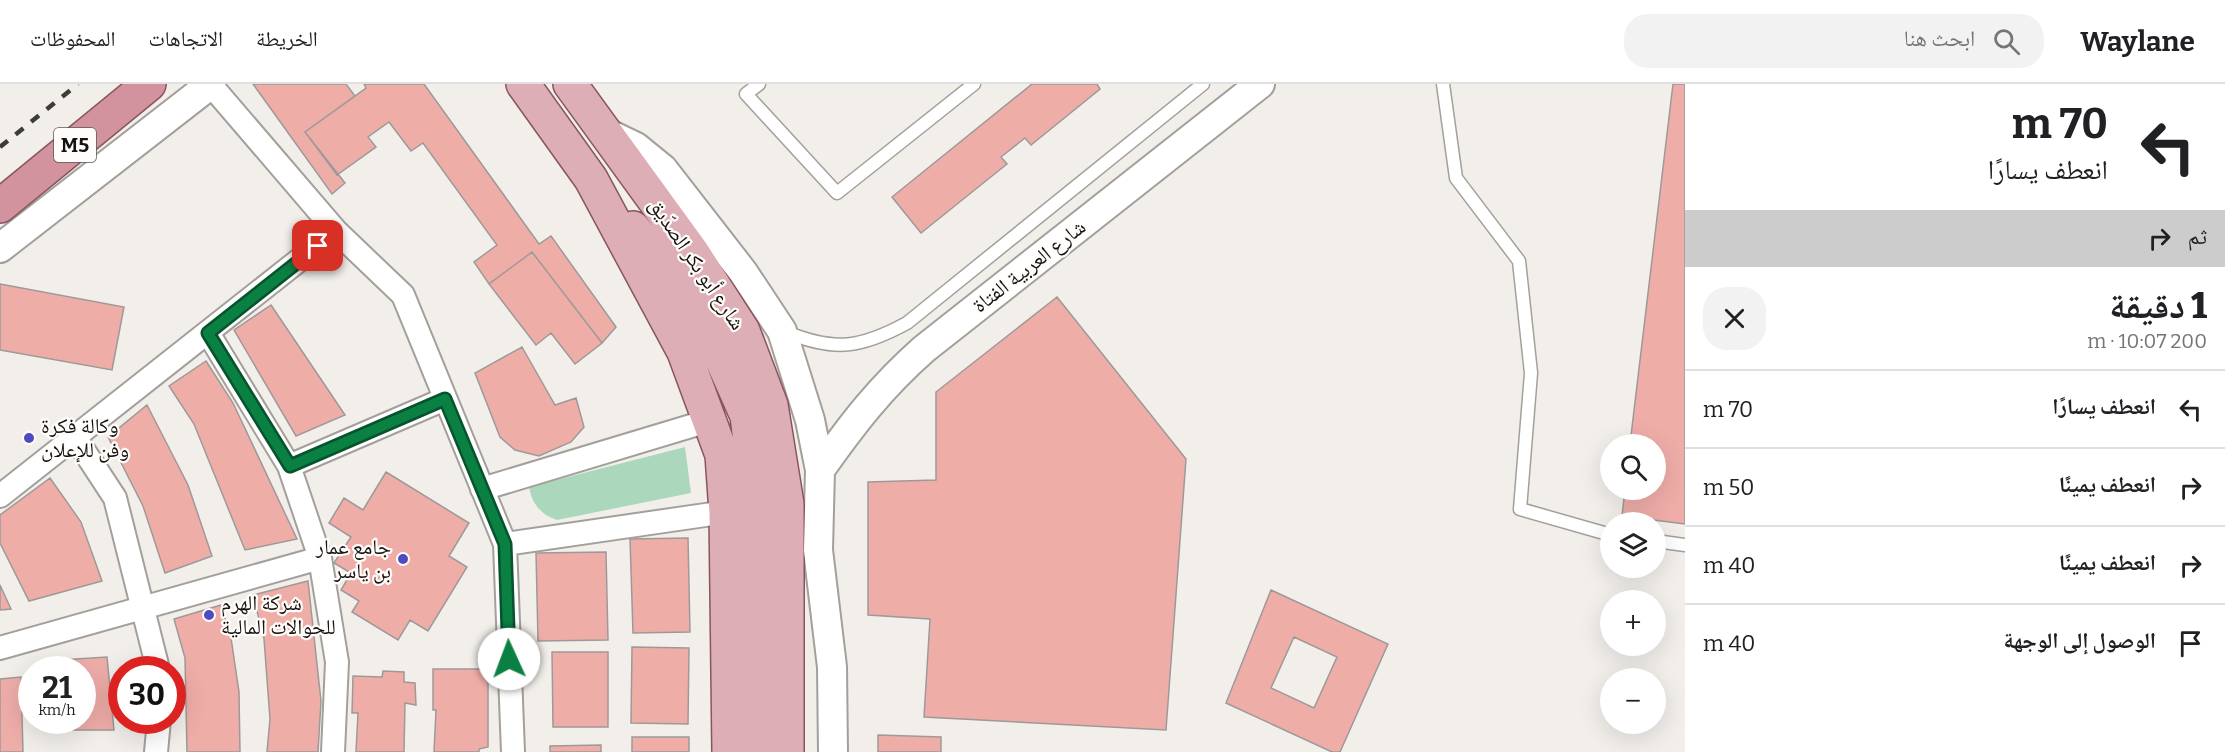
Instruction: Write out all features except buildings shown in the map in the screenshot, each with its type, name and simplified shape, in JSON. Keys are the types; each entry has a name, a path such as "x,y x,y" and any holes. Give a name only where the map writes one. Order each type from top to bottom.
{"highway":[{"name":"M5","path":"0,206 149,84"}],"main road":[{"path":"523,84 591,179 670,273 715,344 747,416 758,506 758,752"},
{"name":"شارع أبو بكر الصدّيق","path":"570,84 692,252 743,331 771,405 787,504 787,752"},
{"path":"591,179 684,352 722,454 726,512 729,752"}],"street":[{"path":"0,248 211,84 336,231 403,295 505,544 513,752"},
{"name":"شارع العربية الفتاة","path":"820,470 858,417 888,381 924,349 1260,84"},
{"path":"605,132 636,147 663,169 743,272 782,330 810,420 820,470 818,550 832,667 833,752"},
{"path":"0,496 336,231"},
{"path":"208,333 290,466 320,558 337,662 333,752"},
{"path":"290,466 445,399"},
{"path":"482,489 711,420"},
{"path":"75,436 115,498 155,656"},
{"path":"505,544 726,512"},
{"path":"0,648 320,558"},
{"path":"156,752 158,734"}],"lane":[{"path":"759,84 746,94 837,193 974,84"},
{"path":"782,330 806,340 840,346 876,340 907,323 1203,84"},
{"path":"1443,84 1456,178 1519,261 1531,373 1520,509 1600,532"},
{"path":"1666,543 1685,545"}],"green space":[{"path":"685,447 691,493 557,520 542,512 530,493 529,487"}],"railway":[{"path":"0,147 78,84"}],"place":[{"name":"وكالة فكرة وفن للإعلان","path":"29,438"},
{"name":"جامع عمار بن ياسر","path":"403,559"},
{"name":"شركة الهرم للحوالات المالية","path":"209,615"}],"route":[{"path":"318,246 208,333 290,466 445,399 505,544 509,659"}]}
